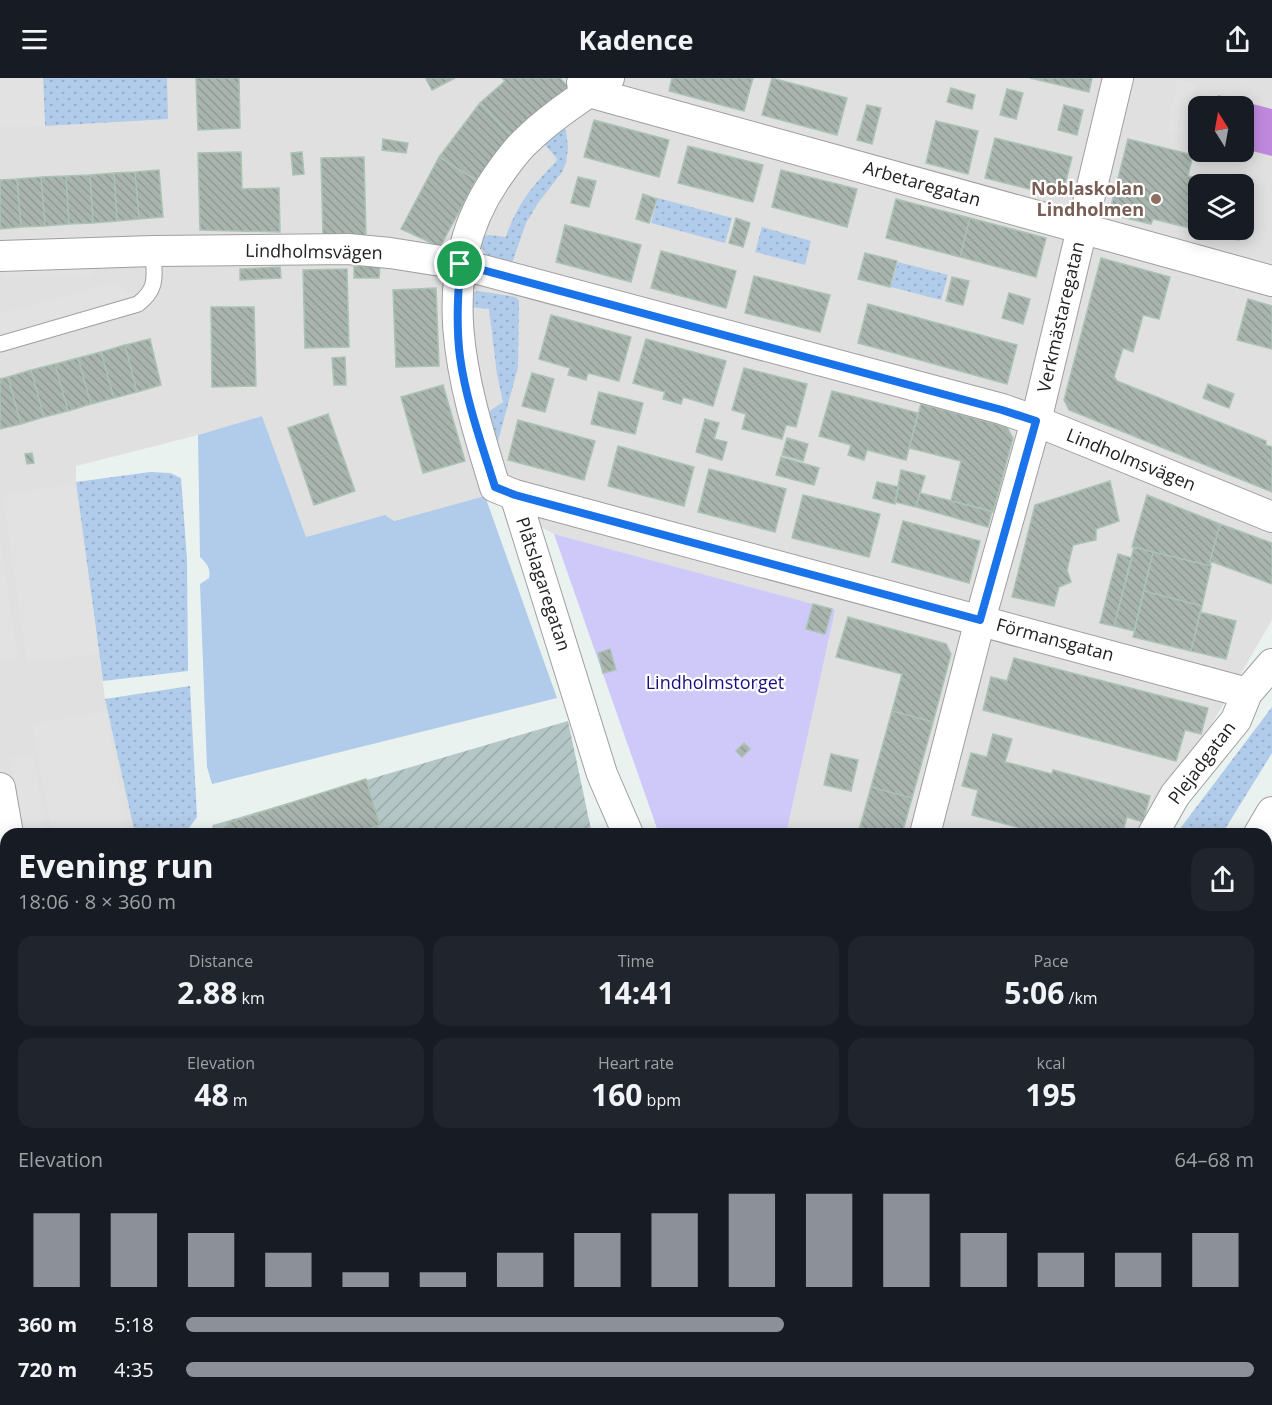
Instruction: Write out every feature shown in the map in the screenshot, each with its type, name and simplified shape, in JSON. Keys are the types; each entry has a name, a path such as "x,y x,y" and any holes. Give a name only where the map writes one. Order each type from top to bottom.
{"street":[{"name":"Verkmästaregatan","path":"927,828 980,620 1036,421 1118,78"},
{"name":"Arbetaregatan","path":"592,83 1082,229 1272,281"},
{"name":"Plåtslagaregatan","path":"592,83 525,141 503,168 484,197 469,230 460,264 457,315 460,348 472,412 495,487 515,495 602,774 625,828"},
{"name":"Lindholmsvägen","path":"0,256 153,251 348,249 460,264 991,406 1036,421 1272,517"},
{"name":"Förmansgatan","path":"515,495 1247,693"},
{"name":"Plejadgatan","path":"1156,828 1175,795 1236,720 1247,693 1272,664"},
{"path":"0,788 7,828"},
{"path":"1263,828 1272,812"}],"lane":[{"path":"0,344 138,304 149,296 154,285 153,251"}],"shaded area":[{"path":"0,78 1272,78 1272,620 1151,828 787,828 834,610 554,534 485,496 393,521 384,515 306,537 262,416 76,466 76,482 105,699 134,828 0,828"},
{"path":"0,78 43,78 45,126 0,127"},
{"path":"43,78 167,78 168,119 45,126"},
{"path":"1178,80 1196,84 1193,96 1188,96 1188,121 1185,135 1166,131"},
{"path":"1254,104 1272,109 1272,156 1254,152"},
{"path":"562,126 566,130 568,148 566,163 526,223 511,266 489,259 481,245 482,236 506,237 526,196 556,162 557,159 543,142"},
{"path":"658,198 732,218 725,243 651,223"},
{"path":"762,227 811,241 805,265 755,252"},
{"path":"898,262 948,275 941,300 891,287"},
{"path":"92,267 93,275 3,277 2,270"},
{"path":"112,283 134,295 134,298 6,334 0,330 0,314"},
{"path":"478,291 516,297 519,301 518,367 497,445 488,416 491,410 503,402 489,309 471,307 472,293"},
{"path":"262,416 306,537 385,515 394,521 485,496 557,698 212,784 207,767 200,584 209,578 209,569 200,557 198,435"},
{"path":"150,472 170,473 181,478 187,559 188,671 103,681 76,482"},
{"path":"75,484 99,653 27,663 3,495"},
{"path":"0,539 18,659 0,661"},
{"path":"190,686 197,817 189,828 134,828 105,699"},
{"path":"1272,707 1272,753 1226,828 1181,828"},
{"path":"106,711 126,828 51,828 32,724"},
{"path":"568,721 591,828 212,828 213,825"},
{"path":"33,754 46,828 22,828 10,758"}],"green space":[{"name":"Lindholmstorget","path":"554,534 835,610 787,828 657,828"}],"building":[{"path":"196,78 239,78 240,128 198,130"},
{"path":"427,78 455,78 432,90"},
{"path":"502,78 560,78 568,87 511,135 480,103 505,81"},
{"path":"672,78 753,78 744,111 669,91"},
{"path":"772,78 847,98 837,135 762,115"},
{"path":"1030,78 1092,78 1089,92"},
{"path":"951,88 975,95 972,109 947,102"},
{"path":"1007,89 1023,93 1016,119 1000,115"},
{"path":"480,103 511,135 476,180 439,157"},
{"path":"867,105 881,108 872,144 857,140"},
{"path":"1064,105 1083,110 1077,135 1058,130"},
{"path":"594,120 669,140 659,177 584,157"},
{"path":"936,121 978,131 968,174 926,163"},
{"path":"995,138 1072,157 1062,197 985,178"},
{"path":"383,139 408,143 406,153 382,150"},
{"name":"Noblaskolan Lindholmen","path":"1128,139 1188,154 1188,162 1191,162 1188,174 1188,228 1153,219 1151,224 1109,214"},
{"name":"Noblaskolan Lindholmen","path":"1128,139 1188,154 1188,162 1191,162 1188,174 1188,228 1153,219 1151,224 1109,214"},
{"path":"688,146 763,165 753,202 678,183"},
{"path":"241,152 242,189 279,188 280,232 200,230 198,153"},
{"path":"302,152 304,174 293,175 291,153"},
{"path":"364,157 366,236 323,237 321,158"},
{"path":"439,157 476,180 440,247 401,229"},
{"path":"159,170 163,217 139,219 135,172"},
{"path":"781,170 857,189 847,227 772,207"},
{"path":"135,172 139,219 117,221 114,173"},
{"path":"114,173 117,221 93,223 90,175"},
{"path":"90,175 93,223 69,224 66,176"},
{"path":"66,176 69,224 45,226 41,177"},
{"path":"41,177 45,226 21,227 17,179"},
{"path":"578,177 596,181 589,207 571,203"},
{"path":"17,179 21,227 0,229 0,180"},
{"path":"643,194 657,199 649,223 636,219"},
{"path":"896,199 970,218 960,257 886,238"},
{"path":"736,218 750,223 743,247 729,243"},
{"path":"970,218 1046,238 1036,277 960,257"},
{"path":"565,225 641,245 631,282 556,262"},
{"path":"661,251 736,271 726,308 651,288"},
{"path":"865,253 897,261 890,287 858,279"},
{"path":"1101,258 1170,277 1159,319 1143,315 1133,352 1123,348 1114,377 1117,381 1266,441 1266,445 1272,447 1272,492 1069,410 1064,400"},
{"path":"354,266 380,266 379,278 354,278"},
{"path":"280,267 281,278 240,280 240,269"},
{"path":"347,269 349,347 305,348 303,270"},
{"path":"754,276 830,295 820,332 745,313"},
{"path":"952,277 969,281 963,305 946,301"},
{"path":"436,288 439,366 396,367 393,290"},
{"path":"1009,293 1030,299 1023,324 1002,318"},
{"path":"1248,299 1272,306 1272,349 1237,340"},
{"path":"868,304 1017,345 1007,384 858,343"},
{"path":"211,307 254,307 256,386 212,387"},
{"path":"551,315 631,337 619,381 588,373 586,380 568,375 570,368 539,359"},
{"path":"150,339 161,385 137,392 125,345"},
{"path":"646,339 726,361 713,406 683,397 681,404 663,399 665,392 633,383"},
{"path":"125,345 137,392 114,398 101,352"},
{"path":"101,352 114,398 91,404 78,358"},
{"path":"345,357 346,385 334,385 332,358"},
{"path":"78,358 91,404 68,411 55,364"},
{"path":"55,364 68,411 44,417 31,370"},
{"path":"744,368 807,384 796,427 786,425 782,439 742,429 746,414 732,410"},
{"path":"31,370 44,417 21,424 8,377"},
{"path":"532,373 554,379 545,412 522,406"},
{"path":"8,377 21,424 0,429 0,379"},
{"path":"1208,384 1234,394 1229,408 1203,398"},
{"path":"443,385 465,461 423,473 401,397"},
{"path":"832,391 918,413 906,460 867,450 864,460 848,455 851,445 819,436"},
{"path":"599,392 643,403 635,434 591,424"},
{"path":"921,404 1007,427 1013,438 993,512 951,501 961,461 909,448"},
{"path":"328,414 355,491 314,505 288,428"},
{"path":"705,419 719,423 714,439 727,442 722,460 696,452"},
{"path":"518,420 595,441 584,480 508,460"},
{"path":"787,438 808,444 803,461 782,455"},
{"path":"618,446 694,467 684,506 608,486"},
{"path":"32,453 34,463 27,464 25,454"},
{"path":"781,457 819,468 814,485 776,475"},
{"path":"709,469 786,489 775,532 698,512"},
{"path":"901,470 925,476 916,507 895,502"},
{"path":"1110,481 1119,521 1096,529 1096,540 1073,545 1067,570 1071,582 1059,587 1054,606 1012,597 1035,505"},
{"path":"877,482 899,487 895,504 873,498"},
{"path":"920,493 992,511 988,527 916,507"},
{"path":"803,495 880,514 869,557 792,538"},
{"path":"1147,495 1220,524 1210,561 1211,566 1132,547"},
{"path":"903,521 980,541 969,583 892,562"},
{"path":"1220,524 1272,543 1272,584 1210,561"},
{"path":"1134,547 1153,552 1134,631 1114,626"},
{"path":"1153,552 1211,566 1202,606 1144,591"},
{"path":"1118,554 1132,558 1114,626 1100,623"},
{"path":"1144,591 1202,606 1191,651 1133,637"},
{"path":"813,604 832,609 825,634 806,629"},
{"path":"1200,612 1236,621 1226,659 1191,651"},
{"path":"848,617 946,644 951,654 933,722 892,711 902,674 836,657"},
{"path":"610,649 616,670 603,673 598,653"},
{"path":"1014,658 1208,708 1201,734 1185,730 1176,761 983,710 991,677 1007,681"},
{"path":"892,711 933,722 912,798 871,787"},
{"path":"993,734 1012,739 1005,762 1052,774 1053,770 1150,796 1143,822 1127,817 1124,828 1020,828 972,815 978,790 962,786 971,753 987,757"},
{"path":"744,743 750,749 742,757 736,751"},
{"path":"831,754 858,760 851,791 824,785"},
{"path":"366,779 380,825 371,828 227,828 227,823"},
{"path":"871,787 912,798 904,828 860,828"}],"place":[{"name":"Noblaskolan Lindholmen","path":"1156,199"}],"route":[{"path":"460,264 1036,421 980,620 515,495 495,487 472,412 460,358 457,315 460,264"}]}
